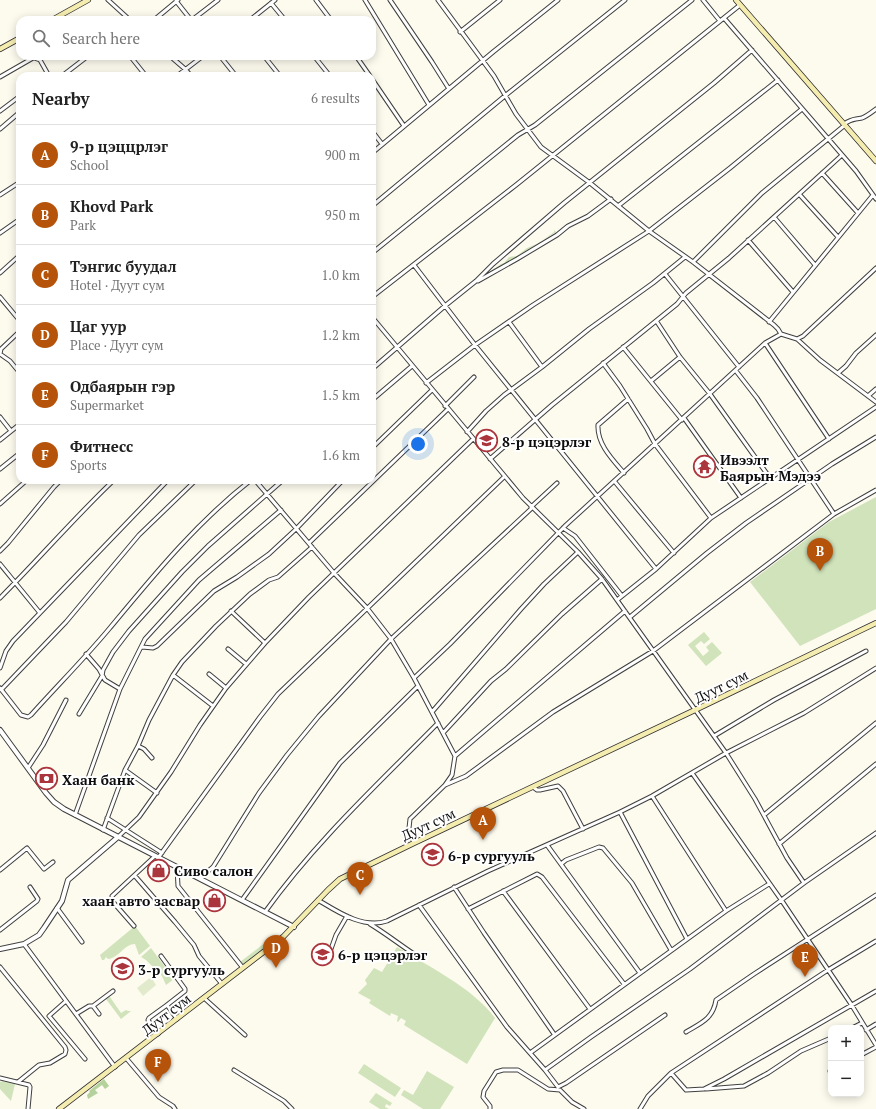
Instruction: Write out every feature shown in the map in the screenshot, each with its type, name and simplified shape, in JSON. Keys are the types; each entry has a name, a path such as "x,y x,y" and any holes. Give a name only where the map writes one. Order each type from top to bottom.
{"main road":[{"path":"59,16 88,0"},
{"path":"736,0 876,161"},
{"path":"0,49 16,41"},
{"name":"Дуут сум","path":"59,1109 283,937 318,900 340,880 533,786 876,624"}],"street":[{"path":"108,0 126,16"},
{"path":"197,16 218,0"},
{"path":"255,16 275,0"},
{"path":"316,0 328,16"},
{"path":"365,0 375,16"},
{"path":"390,0 449,89"},
{"path":"443,0 439,1 506,95 516,114 541,147 611,199 648,231 693,262 778,329 781,334 797,339 876,402"},
{"path":"460,32 500,0"},
{"path":"376,149 558,0"},
{"path":"376,203 506,95 625,0"},
{"path":"376,250 518,135 536,125 692,0"},
{"path":"703,0 720,21"},
{"path":"159,16 177,1 189,16"},
{"path":"271,3 282,16"},
{"path":"376,294 552,156 740,5"},
{"path":"376,18 429,106"},
{"path":"724,18 856,171 876,199"},
{"path":"476,282 493,264 564,203 714,83 752,50"},
{"path":"0,77 30,60"},
{"path":"40,60 46,72"},
{"path":"67,72 83,60"},
{"path":"133,60 143,72"},
{"path":"175,60 188,72"},
{"path":"182,72 197,60"},
{"path":"223,60 233,72"},
{"path":"267,60 277,72"},
{"path":"317,60 327,72"},
{"path":"359,60 367,72"},
{"path":"618,206 778,80"},
{"path":"376,85 404,126"},
{"path":"0,112 16,99"},
{"path":"426,383 475,344 648,231 730,168 802,109"},
{"path":"693,262 762,193 829,139 844,124 852,119 862,118 869,115 876,109"},
{"path":"0,129 16,115"},
{"path":"376,136 382,144"},
{"path":"490,459 603,363 657,322 677,304 686,293 709,275 842,155"},
{"path":"822,173 858,213"},
{"path":"0,195 16,185"},
{"path":"799,194 838,237"},
{"path":"769,322 873,195"},
{"path":"376,366 446,305 476,282 557,235 568,226 588,216 611,199"},
{"path":"774,217 816,265"},
{"path":"0,233 16,222"},
{"path":"748,240 793,292"},
{"path":"467,432 486,411 512,389 589,329 665,274 685,257"},
{"path":"0,273 16,259"},
{"path":"414,265 475,344 656,569"},
{"path":"797,339 803,336 876,268"},
{"path":"665,274 739,367"},
{"path":"0,297 16,316"},
{"path":"376,322 531,508 578,552 602,579 726,754 755,798 779,844 804,883"},
{"path":"509,322 542,367"},
{"path":"657,322 680,357 710,394 770,478"},
{"path":"414,678 450,644 563,528 739,367 765,344 781,334"},
{"path":"16,335 1,349 0,354 10,361 16,368"},
{"path":"838,373 846,366 856,353 876,335"},
{"path":"765,344 829,439"},
{"path":"623,347 683,419 741,498"},
{"path":"651,381 680,357"},
{"path":"603,363 628,399 655,444 711,518"},
{"path":"376,397 412,366"},
{"path":"736,371 757,398 834,514"},
{"path":"376,476 474,377"},
{"path":"868,396 876,389"},
{"path":"376,444 432,390"},
{"path":"624,473 612,460 603,446 598,432 598,425 628,399"},
{"path":"617,600 656,569 711,518 876,407"},
{"path":"0,417 11,432"},
{"path":"0,440 16,428"},
{"path":"630,617 706,553 752,519 832,464 876,437"},
{"path":"0,949 24,944 42,932 63,898 68,880 139,817 157,793 213,706 246,664 309,597 473,439"},
{"path":"0,469 16,456"},
{"path":"134,926 113,902 112,896 162,853 268,706 367,608 504,477"},
{"path":"615,482 674,553"},
{"path":"200,878 213,867 259,793 287,755 319,716 391,639 557,483"},
{"path":"0,504 22,484"},
{"path":"0,551 8,544 56,484"},
{"path":"0,598 110,484"},
{"path":"0,668 10,644 164,484"},
{"path":"192,484 139,535 66,622 0,689 21,715 28,717 86,654 188,537 231,496 246,484"},
{"path":"258,484 334,573 367,608 391,639 414,678 455,756 452,775 445,785 410,819 409,828 414,843"},
{"path":"79,714 102,676 103,670 113,652 129,632 182,572 208,546 278,484"},
{"path":"142,647 153,648 157,646 214,591 269,554 296,529 339,484"},
{"path":"309,543 368,484"},
{"path":"445,785 466,776 553,712 653,651 834,514 876,490"},
{"path":"75,815 120,689 145,639 199,580 281,510"},
{"path":"563,528 575,536 622,596"},
{"path":"103,830 125,770 138,746 149,720 173,675 182,662 231,611 269,580 278,577 312,547"},
{"path":"432,712 521,609 544,584 578,552"},
{"path":"0,564 40,613"},
{"path":"443,733 491,681 506,669 562,614 602,579"},
{"path":"231,611 265,643"},
{"path":"455,756 625,611"},
{"path":"228,649 246,664"},
{"path":"714,736 774,700 866,651"},
{"path":"86,654 99,669 105,680 120,689"},
{"path":"368,923 380,924 387,921 454,887 583,830 652,796 726,754 804,713 876,668"},
{"path":"209,674 226,688"},
{"path":"173,675 213,706"},
{"path":"242,900 340,763 418,686"},
{"path":"28,768 43,745 66,700"},
{"path":"265,912 280,891 332,830 438,723"},
{"path":"764,815 876,723"},
{"path":"0,730 51,798 59,806 294,927"},
{"path":"138,746 144,749 152,758"},
{"path":"779,844 876,764"},
{"path":"125,770 157,793"},
{"path":"692,773 782,901 851,1004 876,1046 864,1053"},
{"path":"533,786 537,790 558,786 561,788 583,830"},
{"path":"652,796 726,911"},
{"path":"620,812 687,939"},
{"path":"108,818 162,853"},
{"path":"545,1070 690,969 804,883 876,833"},
{"path":"547,845 640,973"},
{"path":"561,864 566,860 599,847 603,848 632,883 671,950"},
{"path":"0,870 27,848 44,869 53,862"},
{"path":"177,868 178,886 243,968"},
{"path":"468,909 538,874 542,877 624,984"},
{"path":"135,876 194,945 199,956 222,984"},
{"path":"530,1053 554,1034 726,911 769,884"},
{"path":"0,930 37,901 37,896 30,887"},
{"path":"454,887 554,1034"},
{"path":"503,891 590,1009"},
{"path":"686,1032 708,1018 715,1008 716,1000 876,895"},
{"path":"318,900 347,916 368,923 384,932 394,942 414,954"},
{"path":"419,905 497,1014 545,1070 559,1089 572,1102 584,1109"},
{"path":"57,908 82,942"},
{"path":"331,949 336,935 347,916"},
{"path":"640,1109 648,1096 671,1073 828,970 876,941"},
{"path":"24,944 115,1067"},
{"path":"158,1034 148,1019 185,991 161,956"},
{"path":"0,967 66,1050 65,1054 50,1063 39,1065 18,1082"},
{"path":"76,1014 88,1006 93,1006 113,990"},
{"path":"704,1089 724,1079 851,1004 876,991"},
{"path":"204,998 245,1035"},
{"path":"66,1001 49,1016 85,1059"},
{"path":"167,1005 177,1019"},
{"path":"93,1006 99,1014"},
{"path":"490,1109 490,1106 482,1094 490,1079 498,1071 518,1070 548,1089 559,1089 665,1015"},
{"path":"858,1025 862,1023"},
{"path":"866,1030 876,1024"},
{"path":"671,1073 686,1090 744,1086 768,1073 801,1051 828,1039"},
{"path":"126,1058 160,1097 175,1108"},
{"path":"234,1070 284,1101 292,1109"},
{"path":"0,1078 24,1083 30,1087 28,1109"}],"green space":[{"path":"537,244 496,270 494,269 504,263 509,257 517,256 527,248"},
{"path":"876,497 876,609 800,646 750,582 829,522"},
{"path":"704,632 710,639 704,644 701,641 695,646 703,656 709,651 706,647 712,642 722,653 706,666 688,645"},
{"path":"135,926 150,946 139,955 135,944 131,945 112,958 108,959 106,957 102,960 100,955"},
{"path":"274,936 277,936 277,938 243,966 240,962"},
{"path":"397,947 462,987 495,1018 467,1064 404,1025 406,1021 401,1018 398,1022 398,1016 391,1013 390,1016 369,1003 371,1000 358,993 367,984 365,980 374,968 382,972"},
{"path":"151,948 174,979 166,985 162,976 141,957"},
{"path":"151,977 156,985 143,996 137,988"},
{"path":"107,997 110,997 121,1013 126,1010 131,1011 121,1019 106,999"},
{"path":"364,1064 401,1088 395,1097 358,1073"},
{"path":"427,1071 454,1087 440,1109 423,1109 401,1095 404,1090 413,1095"},
{"path":"104,1079 109,1086 105,1089 102,1085 95,1090 98,1093 88,1099 87,1095 90,1092 89,1091"},
{"path":"3,1081 15,1084 11,1101 0,1089 0,1082"},
{"path":"376,1093 392,1103 390,1106 386,1104 385,1107 389,1109 380,1109 369,1102"}],"place":[{"name":"8-р цэцэрлэг","path":"487,441"},
{"name":"Ивээлт Баярын Мэдээ","path":"705,467"},
{"name":"Khovd Park","path":"820,571"},
{"name":"Хаан банк","path":"46,779"},
{"name":"9-р цэццрлэг","path":"483,840"},
{"name":"6-р сургууль","path":"433,855"},
{"name":"Сиво салон","path":"159,870"},
{"name":"Тэнгис буудал","path":"360,895"},
{"name":"хаан авто засвар","path":"215,900"},
{"name":"6-р цэцэрлэг","path":"322,954"},
{"name":"Цаг уур","path":"276,968"},
{"name":"3-р сургууль","path":"123,969"},
{"name":"Одбаярын гэр","path":"805,977"},
{"name":"Фитнесс","path":"158,1082"}]}
